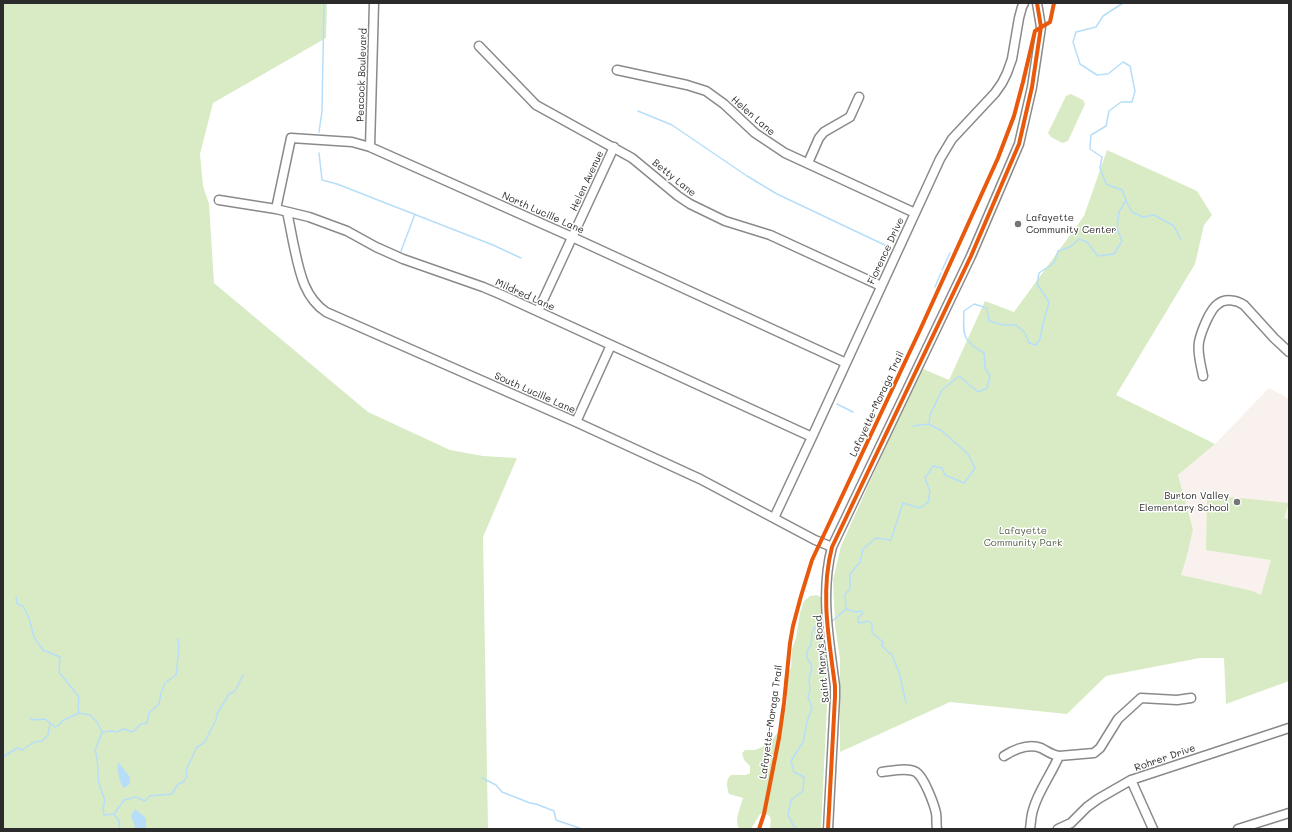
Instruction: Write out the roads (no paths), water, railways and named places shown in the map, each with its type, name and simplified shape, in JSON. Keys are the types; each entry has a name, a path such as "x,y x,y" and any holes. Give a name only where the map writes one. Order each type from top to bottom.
{"street":[{"name":"Peacock Boulevard","path":"370,147 374,3"},
{"name":"Florence Drive","path":"774,518 940,159 952,139 1002,84 1012,59 1019,18 1024,3"},
{"name":"Saint Mary's Road","path":"828,829 835,697 826,612 827,574 832,547 971,256 1019,144 1032,87 1041,27 1037,3"},
{"name":"Betty Lane","path":"479,46 536,105 639,162 684,200 707,214 770,235 881,286"},
{"name":"Helen Lane","path":"617,70 687,85 706,91 724,104 763,139 785,153 915,213"},
{"path":"808,163 819,138 824,132 850,117 859,97"},
{"name":"North Lucille Lane","path":"276,209 291,138 352,142 370,147 572,237 846,363"},
{"name":"Helen Avenue","path":"538,311 614,147"},
{"name":"Mildred Lane","path":"219,200 276,209 309,217 339,227 376,247 403,259 483,287 538,311 812,437"},
{"name":"South Lucille Lane","path":"287,212 302,280 309,296 319,308 340,319 576,422 700,479 815,540 832,547"},
{"path":"1203,376 1199,342 1208,317 1218,304 1226,301 1233,300 1244,305 1289,352"},
{"path":"576,422 611,345"},
{"path":"1004,756 1016,749 1028,747 1040,748 1052,755 1059,756 1094,753 1100,748 1118,719 1141,698 1177,700 1191,698"},
{"name":"Rohrer Drive","path":"1058,829 1071,823 1098,799 1131,780 1289,728"},
{"path":"1030,829 1032,811 1038,796 1059,756"},
{"path":"882,772 907,770 916,772 922,777 936,814 937,829"},
{"path":"1131,780 1153,829"},
{"path":"1238,829 1289,813"}],"water":[{"path":"118,762 130,777 130,784 124,788 119,776"},
{"path":"135,809 146,818 146,829 136,829 131,816"}],"waterway":[{"path":"319,132 322,111 324,3"},
{"path":"830,623 846,609 845,594 850,589 850,574 860,562 863,549 876,538 891,540 903,503 920,508 928,502 930,492 925,478 933,466 942,468 945,475 964,483 975,468 968,454 942,431 929,424 930,415 942,390 959,376 978,392 987,388 990,376 985,368 984,353 971,345 965,336 964,311 974,304 987,308 989,321 1003,325 1016,325 1025,333 1029,343 1036,345 1040,339 1049,302 1037,284 1039,273 1054,263 1058,251 1070,247 1079,239 1087,242 1098,256 1114,254 1122,241 1117,228 1119,212 1126,200 1122,190 1106,184 1100,168 1102,157 1090,149 1091,135 1106,126 1109,111 1121,102 1132,102 1135,91 1130,66 1123,62 1108,74 1097,75 1080,64 1073,42 1076,32 1096,27 1103,16 1123,3"},
{"path":"638,111 672,125 747,176 777,194 891,248"},
{"path":"319,153 322,180 337,184 493,245 521,258"},
{"path":"1126,201 1132,212 1143,217 1154,215 1174,226 1181,240"},
{"path":"401,251 415,214"},
{"path":"942,270 950,253"},
{"path":"935,287 941,273"},
{"path":"837,404 853,412"},
{"path":"913,426 929,424"},
{"path":"16,597 17,604 23,606 29,618 34,637 43,650 60,657 59,672 79,697 79,713"},
{"path":"846,609 856,612 861,611 863,613 858,618 858,622 861,623 869,621 872,624 872,633 883,642 882,646 892,655 899,672 906,703"},
{"path":"797,829 793,825 788,815 791,800 803,791 804,777 794,772 791,761 803,742 812,707 808,697 812,666 807,658 807,651 811,645 812,633 816,625 825,625"},
{"path":"114,814 104,815 103,807 105,801 99,783 95,750 100,736 103,732 117,732 123,729 133,732 141,724 147,723 149,713 159,704 165,683 176,675 179,650 178,639"},
{"path":"119,829 119,821 114,814 124,800 136,797 145,801 150,796 172,794 178,784 182,783 187,777 186,770 197,747 204,743 216,720 217,714 229,694 235,691 243,675"},
{"path":"3,757 17,748 22,750 34,742 42,741 48,735 50,723 55,727 62,721 79,713 90,715 97,722 102,732"},
{"path":"30,718 34,720 45,719 50,723"},
{"path":"482,778 496,785 502,792 554,811 556,820 582,829"}],"place":[{"name":"Lafayette Community Center","path":"1018,224"},
{"name":"Burton Valley Elementary School","path":"1237,502"}],"park label":[{"name":"Lafayette Community Park","path":"1023,536"}]}
